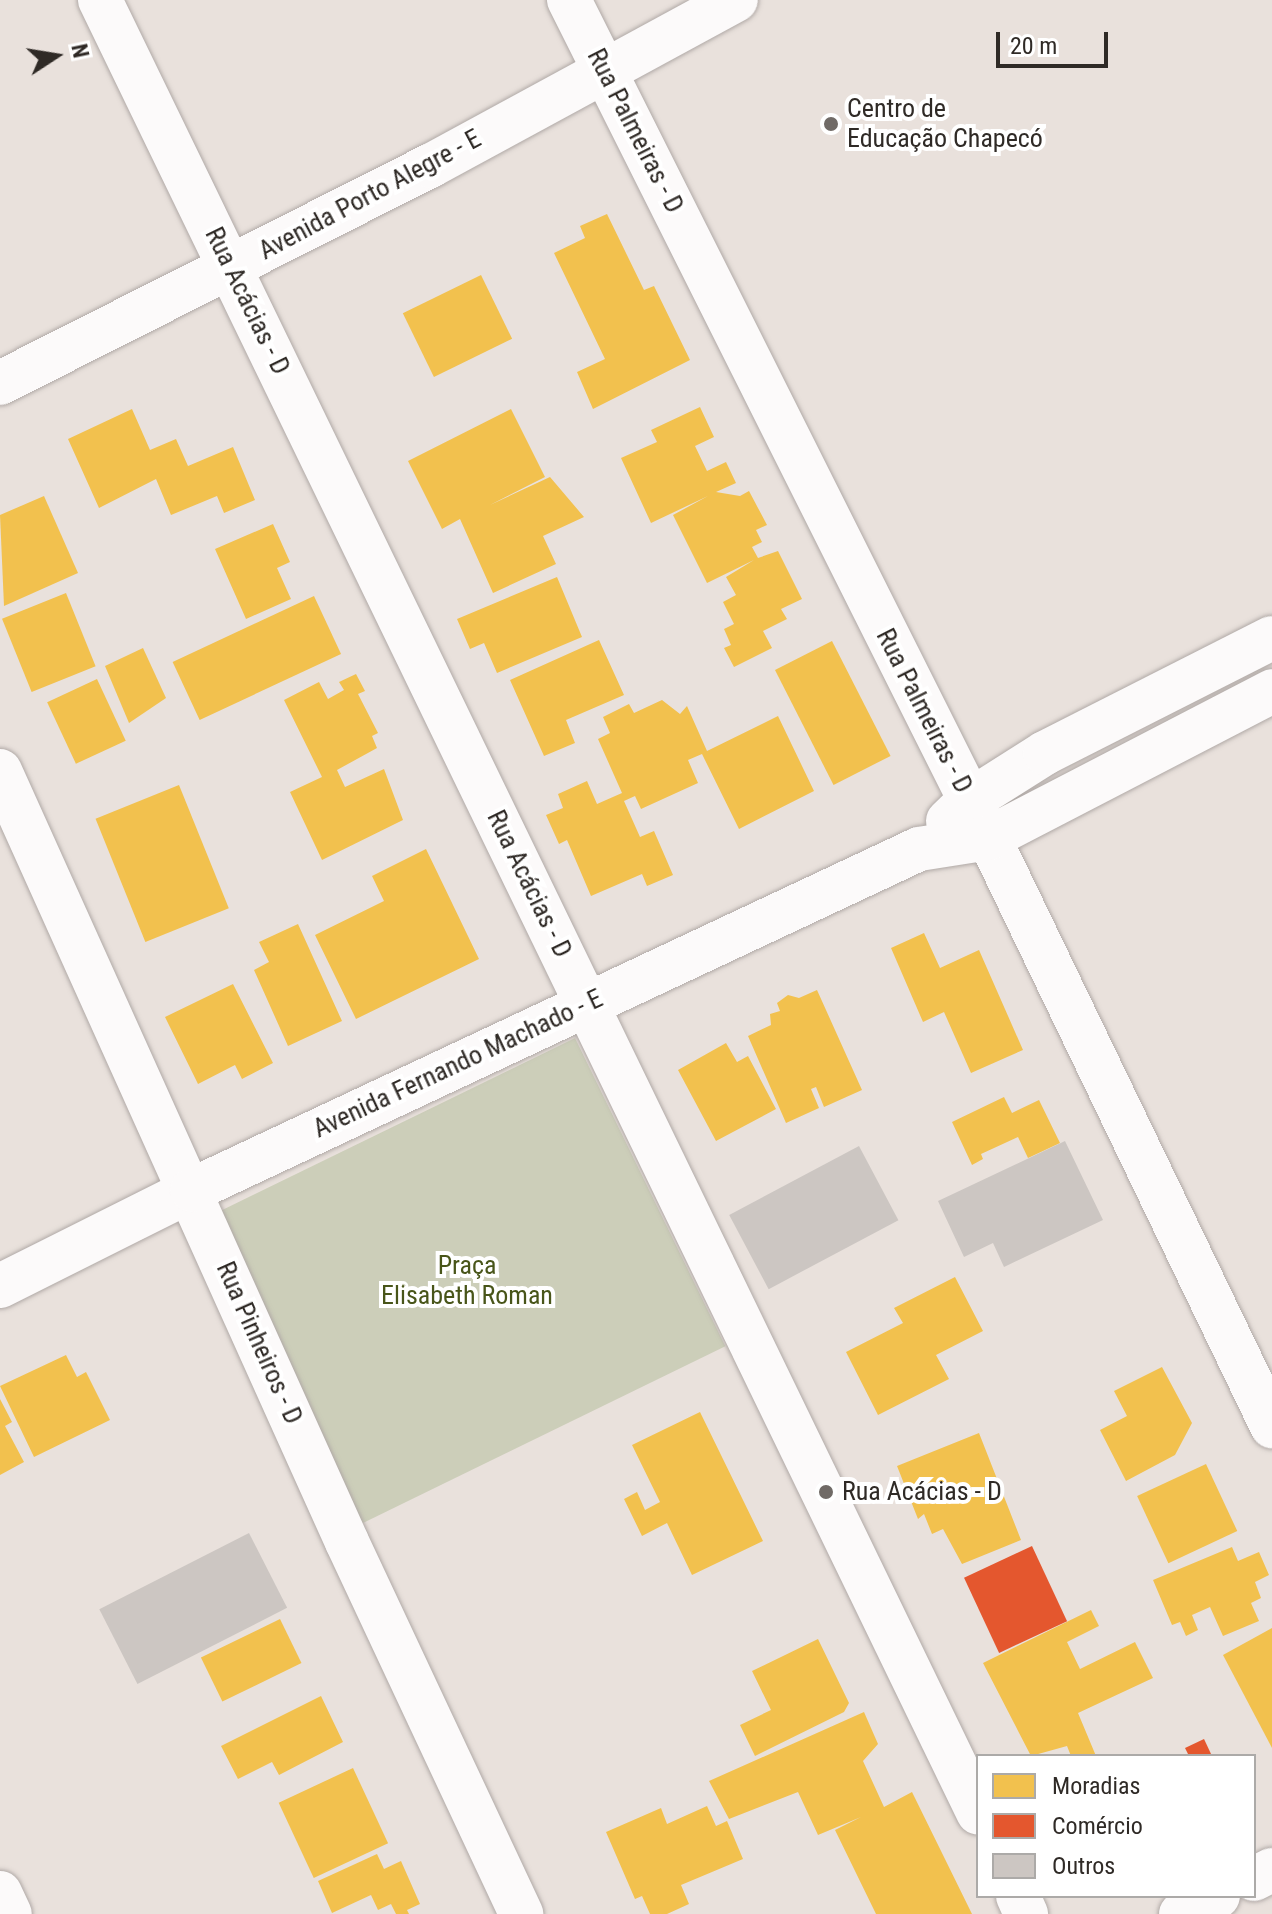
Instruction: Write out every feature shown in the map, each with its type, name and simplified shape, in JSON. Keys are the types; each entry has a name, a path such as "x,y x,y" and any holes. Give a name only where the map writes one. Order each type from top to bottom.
{"street":[{"name":"Rua Acácias - D","path":"100,0 976,1808"},
{"name":"Rua Palmeiras - D","path":"569,0 979,819 1272,1426"},
{"name":"Avenida Porto Alegre - E","path":"0,383 231,268 736,0"},
{"name":"Avenida Fernando Machado - E","path":"979,819 1045,753 1272,638"},
{"name":"Avenida Fernando Machado - E","path":"0,1286 192,1190 979,819 1272,691"},
{"name":"Rua Pinheiros - D","path":"0,771 192,1190 347,1542 521,1914"},
{"path":"0,1893 10,1914"},
{"path":"1181,1914 1214,1898"}],"green space":[{"name":"Praça Elisabeth Roman","path":"575,1038 725,1346 360,1524 210,1216"}],"building: Moradias":[{"path":"607,214 644,290 654,286 690,360 593,409 577,372 605,359 554,253 585,238 580,226"},
{"path":"481,275 512,339 434,377 403,313"},
{"path":"700,407 714,437 695,446 707,471 726,462 736,483 716,492 740,496 749,491 767,525 756,530 762,542 752,547 758,558 778,551 802,599 781,609 787,619 763,631 772,648 734,667 724,648 731,645 724,629 734,624 723,602 736,595 726,577 754,560 707,583 673,515 708,496 651,523 621,458 657,442 651,430"},
{"path":"132,409 150,450 176,439 188,466 233,447 255,500 224,513 217,496 171,515 156,479 99,508 68,439"},
{"path":"511,409 545,477 490,505 550,477 584,517 543,536 556,564 493,593 460,519 442,529 408,461"},
{"path":"44,496 78,573 4,606 0,515"},
{"path":"273,524 290,562 277,568 291,599 246,619 215,549"},
{"path":"557,577 582,637 497,673 484,643 470,649 457,619"},
{"path":"66,593 96,666 32,692 2,619"},
{"path":"314,596 341,654 200,720 173,662"},
{"path":"599,640 624,695 566,720 575,743 544,756 510,680"},
{"path":"832,641 891,756 834,785 775,670"},
{"path":"143,648 166,698 129,723 105,666"},
{"path":"356,674 365,691 358,694 378,733 372,736 377,748 337,770 345,787 384,769 403,820 322,860 290,792 322,777 284,700 319,682 328,699 344,690 339,682"},
{"path":"97,679 126,741 76,764 47,702"},
{"path":"662,700 680,714 687,706 707,751 778,716 814,791 739,829 702,754 688,760 698,783 641,809 635,796 624,801 640,837 654,831 673,875 647,886 642,874 591,896 567,840 559,844 546,815 563,808 558,794 587,781 597,804 622,793 598,739 610,733 603,717 629,704 634,713"},
{"path":"179,785 229,908 145,942 96,819"},
{"path":"426,849 479,959 356,1019 315,935 384,901 372,876"},
{"path":"298,924 342,1021 288,1046 254,970 269,962 259,942"},
{"path":"924,933 940,968 979,950 1023,1050 971,1073 944,1012 923,1022 891,948"},
{"path":"233,984 273,1063 242,1079 235,1065 198,1084 165,1017"},
{"path":"817,990 862,1090 824,1107 816,1087 811,1089 819,1108 786,1123 748,1036 771,1025 770,1014 780,1011 777,1003 788,995 799,998"},
{"path":"726,1043 737,1062 748,1056 776,1109 716,1141 678,1070"},
{"path":"1004,1097 1012,1113 1039,1100 1060,1143 1028,1158 1018,1137 981,1154 983,1159 972,1165 952,1122"},
{"path":"955,1277 983,1331 936,1355 949,1379 878,1415 846,1352 903,1323 894,1308"},
{"path":"66,1355 77,1377 86,1372 110,1420 34,1457 0,1386"},
{"path":"1162,1367 1192,1423 1175,1455 1126,1481 1100,1430 1127,1416 1114,1391"},
{"path":"0,1399 12,1422 5,1426 24,1462 0,1475"},
{"path":"700,1412 763,1541 692,1575 667,1523 642,1536 624,1499 637,1492 645,1510 660,1502 632,1445"},
{"path":"979,1433 1021,1540 962,1564 943,1529 932,1534 924,1514 918,1519 897,1466"},
{"path":"1206,1464 1237,1531 1168,1563 1137,1496"},
{"path":"1232,1547 1238,1561 1259,1552 1269,1575 1255,1582 1261,1598 1251,1603 1259,1621 1223,1636 1210,1607 1192,1615 1198,1630 1186,1636 1180,1622 1172,1625 1153,1580"},
{"path":"1091,1610 1099,1626 1067,1642 1080,1669 1135,1642 1153,1678 1078,1713 1095,1754 1070,1754 1067,1746 1030,1754 983,1663"},
{"path":"280,1619 301,1663 222,1702 201,1658"},
{"path":"1272,1628 1272,1748 1223,1655"},
{"path":"818,1639 849,1703 844,1712 755,1756 740,1725 771,1710 752,1671"},
{"path":"321,1696 343,1742 279,1775 272,1762 238,1779 221,1746"},
{"path":"864,1712 878,1744 863,1761 884,1807 912,1792 972,1914 876,1914 835,1830 861,1817 818,1835 798,1792 729,1819 709,1781"},
{"path":"353,1768 388,1843 314,1878 279,1803"},
{"path":"707,1806 716,1826 727,1821 743,1859 681,1885 689,1904 667,1914 650,1914 642,1896 635,1899 606,1832 661,1808 667,1824"},
{"path":"377,1854 384,1869 401,1861 420,1904 407,1910 409,1914 396,1914 391,1904 378,1910 371,1895 332,1913 318,1881"}],"building: Comércio":[{"path":"1032,1546 1067,1621 999,1653 964,1578"},
{"path":"1204,1739 1211,1754 1188,1754 1185,1748"}],"building: Outros":[{"path":"1065,1141 1103,1220 1004,1267 993,1243 964,1257 938,1201"},
{"path":"859,1146 898,1220 769,1289 729,1215"},
{"path":"249,1533 287,1608 137,1684 99,1609"}],"place":[{"name":"Centro de Educação Chapecó","path":"831,124"},
{"name":"Rua Acácias - D","path":"826,1492"}]}
